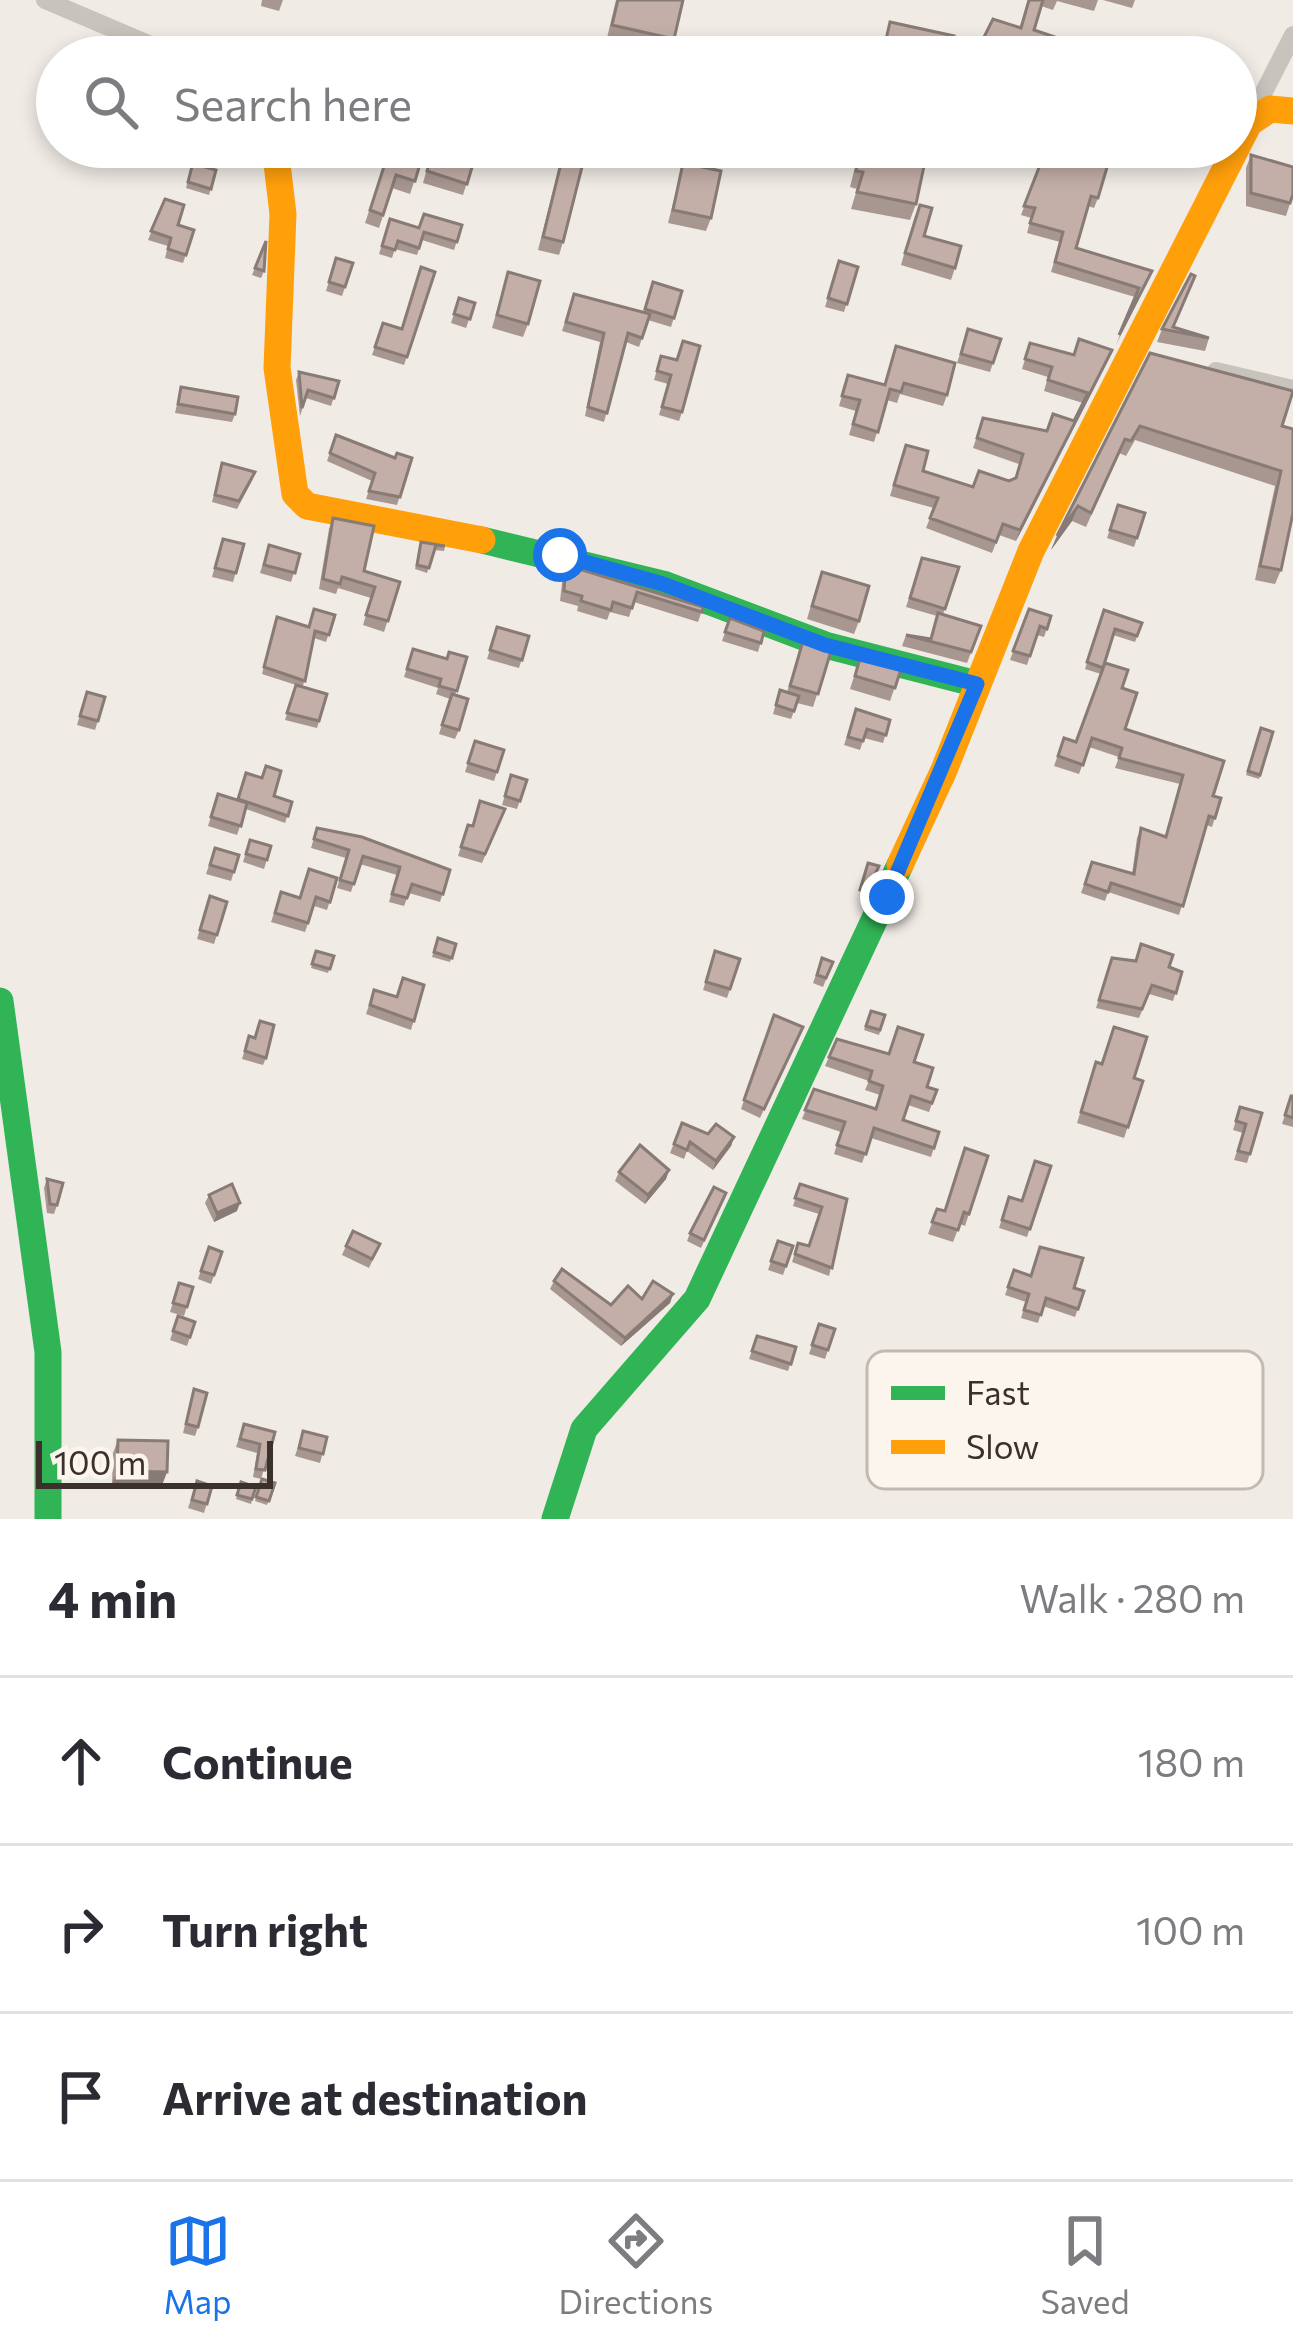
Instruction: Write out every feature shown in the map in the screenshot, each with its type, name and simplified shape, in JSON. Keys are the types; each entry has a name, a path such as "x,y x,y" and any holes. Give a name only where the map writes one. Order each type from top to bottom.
{"street":[{"path":"45,0 130,36"},
{"path":"1257,107 1293,34"},
{"path":"1257,118 1270,109 1293,111"},
{"path":"278,168 286,233 276,320 277,385 295,494 307,506 560,555 663,584 825,645 977,684"},
{"path":"554,1519 584,1429 697,1299 887,897 1031,551 1148,354 1229,168"},
{"path":"1201,367 1293,389"},
{"path":"0,1000 48,1352 48,1519"}],"building":[{"path":"618,0 683,0 675,36 612,25"},
{"path":"1029,0 1043,0 1034,30 1052,36 984,36 993,19 1021,28"},
{"path":"890,22 954,36 887,36"},
{"path":"1257,157 1293,167 1290,203 1251,193 1251,168 1257,168"},
{"path":"192,168 216,170 211,189 188,182"},
{"path":"384,168 419,168 415,181 396,175 383,215 370,210"},
{"path":"428,168 472,168 467,184"},
{"path":"560,168 582,168 563,242 543,237"},
{"path":"682,168 721,171 711,218 673,210"},
{"path":"924,168 916,204 857,192 863,172 856,171"},
{"path":"1039,168 1107,168 1098,198 1091,196 1076,248 1152,271 1119,335 1139,288 1055,262 1063,232 1030,223 1035,208 1024,206"},
{"path":"165,199 184,205 178,225 194,230 186,255 168,249 171,238 151,231"},
{"path":"920,205 932,208 924,236 961,246 955,268 905,253"},
{"path":"424,214 462,225 457,242 424,232 419,248 398,241 395,250 382,246 390,219 419,228"},
{"path":"266,241 264,271 255,268"},
{"path":"336,258 353,263 345,287 329,282"},
{"path":"839,261 858,267 847,304 828,298"},
{"path":"421,267 435,272 407,357 375,347 383,323 402,329"},
{"path":"508,272 540,281 528,324 497,315"},
{"path":"1191,274 1195,276 1173,327 1209,338 1162,329"},
{"path":"653,282 682,291 674,318 645,309"},
{"path":"574,294 650,314 642,338 628,333 607,413 588,407 604,333 566,322"},
{"path":"459,298 475,303 470,319 454,314"},
{"path":"968,329 1001,339 993,363 961,354"},
{"path":"1079,339 1112,350 1020,530 1003,524 996,542 930,518 938,498 894,485 906,445 928,451 923,471 973,487 979,471 1009,481 1016,478 1023,454 977,438 983,418 1047,431 1053,414 1074,421 1088,393 1048,380 1052,367 1025,359 1030,343 1074,355"},
{"path":"683,341 700,346 682,412 662,407 671,375 657,371 661,356 677,360"},
{"path":"896,346 955,363 947,395 904,383 901,392 890,389 878,432 853,424 860,400 842,396 848,375 885,385"},
{"path":"1150,353 1293,391 1282,426 1293,429 1293,513 1281,570 1260,566 1281,471 1140,426 1131,441 1125,439 1091,513 1078,506 1057,536"},
{"path":"299,372 339,381 334,398 308,390 302,408"},
{"path":"181,387 238,397 235,414 178,404"},
{"path":"336,435 395,458 397,453 412,458 400,497 369,491 375,473 330,453"},
{"path":"222,463 255,472 239,501 215,495"},
{"path":"1118,505 1145,513 1137,538 1110,530"},
{"path":"333,518 374,526 364,571 400,582 388,621 366,615 375,587 342,577 340,584 323,579"},
{"path":"223,539 244,544 236,573 215,568"},
{"path":"421,542 445,546 436,545 429,568 417,565"},
{"path":"269,545 300,554 295,573 264,565"},
{"path":"922,558 959,567 945,609 910,598"},
{"path":"566,565 703,607 702,612 637,592 632,608 613,602 611,610 581,601 582,596 564,591"},
{"path":"822,572 869,586 859,621 812,606"},
{"path":"314,609 335,615 329,635 315,631 305,681 264,667 277,617 309,627"},
{"path":"1029,609 1051,616 1047,629 1040,626 1030,656 1013,651"},
{"path":"1104,610 1142,623 1137,636 1115,629 1103,668 1087,662"},
{"path":"938,613 981,626 971,652 906,635 931,639"},
{"path":"730,618 764,631 761,643 725,632"},
{"path":"497,627 529,636 522,660 490,650"},
{"path":"803,641 831,651 818,694 790,686"},
{"path":"413,649 447,659 449,652 467,657 457,691 439,686 441,679 407,669"},
{"path":"860,658 901,669 895,688 855,676"},
{"path":"1105,663 1128,670 1122,688 1137,693 1125,729 1224,761 1213,796 1221,798 1215,818 1209,816 1183,906 1111,883 1108,892 1085,884 1092,862 1134,874 1141,828 1166,837 1183,775 1119,758 1122,748 1092,738 1083,765 1058,756 1064,738 1076,742"},
{"path":"296,685 327,694 319,721 287,713"},
{"path":"780,690 799,696 794,711 776,705"},
{"path":"87,692 105,697 98,721 80,716"},
{"path":"452,694 468,699 459,730 442,725"},
{"path":"856,709 890,720 886,735 867,729 863,741 848,737"},
{"path":"1261,728 1273,732 1260,775 1248,771"},
{"path":"475,741 504,750 497,772 468,763"},
{"path":"266,766 281,771 274,796 292,802 288,816 238,799 246,773 262,778"},
{"path":"511,775 527,780 520,801 505,796"},
{"path":"218,794 247,803 241,826 211,817"},
{"path":"480,801 505,809 485,854 461,847"},
{"path":"317,828 362,837 450,870 443,894 412,884 407,898 392,894 400,867 363,856 354,884 340,880 349,850 314,839"},
{"path":"250,840 271,846 267,860 246,854"},
{"path":"215,848 239,855 234,872 210,865"},
{"path":"868,863 879,866 867,892 860,890"},
{"path":"309,869 337,878 330,902 316,897 308,923 275,913 281,892 300,898"},
{"path":"210,896 227,902 217,935 200,930"},
{"path":"438,938 456,944 452,958 434,952"},
{"path":"1141,944 1173,955 1169,967 1182,972 1176,993 1152,985 1142,1009 1099,1000 1112,958 1136,961"},
{"path":"316,951 334,956 330,969 312,964"},
{"path":"715,951 740,959 730,989 706,982"},
{"path":"822,958 833,962 826,978 817,975"},
{"path":"403,978 424,985 414,1021 370,1005 374,990 397,997"},
{"path":"871,1011 885,1015 880,1030 866,1026"},
{"path":"774,1015 803,1027 764,1109 744,1100"},
{"path":"260,1021 274,1025 266,1058 245,1051"},
{"path":"898,1027 923,1035 914,1062 933,1068 927,1087 937,1090 932,1103 911,1096 903,1120 939,1132 934,1148 874,1128 866,1154 837,1145 845,1122 805,1110 814,1089 876,1109 883,1086 869,1081 872,1071 829,1057 837,1039 889,1054"},
{"path":"1114,1027 1147,1037 1134,1078 1143,1081 1128,1127 1081,1112 1096,1062 1102,1064"},
{"path":"1293,1096 1293,1118 1285,1115"},
{"path":"1240,1107 1262,1113 1250,1154 1238,1151 1246,1124 1236,1121"},
{"path":"682,1123 708,1134 716,1124 734,1137 716,1161 690,1142 687,1150 674,1144"},
{"path":"640,1145 669,1170 648,1195 619,1172"},
{"path":"965,1148 988,1156 969,1214 964,1212 958,1230 932,1222 937,1209 945,1211"},
{"path":"1035,1161 1051,1166 1030,1229 1002,1220 1009,1197 1022,1201"},
{"path":"47,1179 63,1183 57,1205 50,1204"},
{"path":"232,1184 240,1203 217,1213 209,1195"},
{"path":"800,1184 847,1199 832,1268 795,1254 798,1243 809,1246 822,1207 795,1198"},
{"path":"714,1187 726,1193 704,1240 690,1233"},
{"path":"353,1231 380,1244 372,1259 346,1246"},
{"path":"778,1241 793,1246 786,1266 771,1261"},
{"path":"209,1247 222,1252 214,1275 201,1271"},
{"path":"1040,1247 1083,1258 1074,1288 1084,1291 1078,1309 1046,1298 1041,1315 1024,1310 1029,1294 1008,1287 1014,1270 1031,1276"},
{"path":"562,1269 611,1305 628,1286 642,1299 653,1281 673,1294 625,1338 554,1281"},
{"path":"179,1283 193,1287 187,1307 173,1303"},
{"path":"178,1316 195,1322 190,1337 173,1331"},
{"path":"819,1324 835,1329 828,1350 812,1345"},
{"path":"757,1336 796,1347 791,1364 752,1351"},
{"path":"194,1389 207,1393 198,1427 186,1424"},
{"path":"244,1424 275,1432 265,1470 256,1469 260,1444 240,1439"},
{"path":"303,1431 327,1437 323,1454 299,1448"},
{"path":"118,1440 168,1441 167,1472 117,1471"},
{"path":"262,1479 275,1483 269,1501 256,1497"},
{"path":"197,1481 212,1486 207,1504 192,1500"},
{"path":"241,1482 256,1487 252,1499 237,1495"}],"traffic: fast":[{"path":"482,540 663,584 825,645 977,684"},
{"path":"555,1519 584,1429 697,1299 900,865"},
{"path":"0,1001 48,1352 48,1519"}],"traffic: slow":[{"path":"1257,118 1270,109 1293,111"},
{"path":"278,168 283,214 277,368 295,494 307,506 482,540"},
{"path":"900,865 944,770 1031,551 1226,168"}],"route":[{"path":"560,555 663,584 825,645 977,684 887,897"}]}
